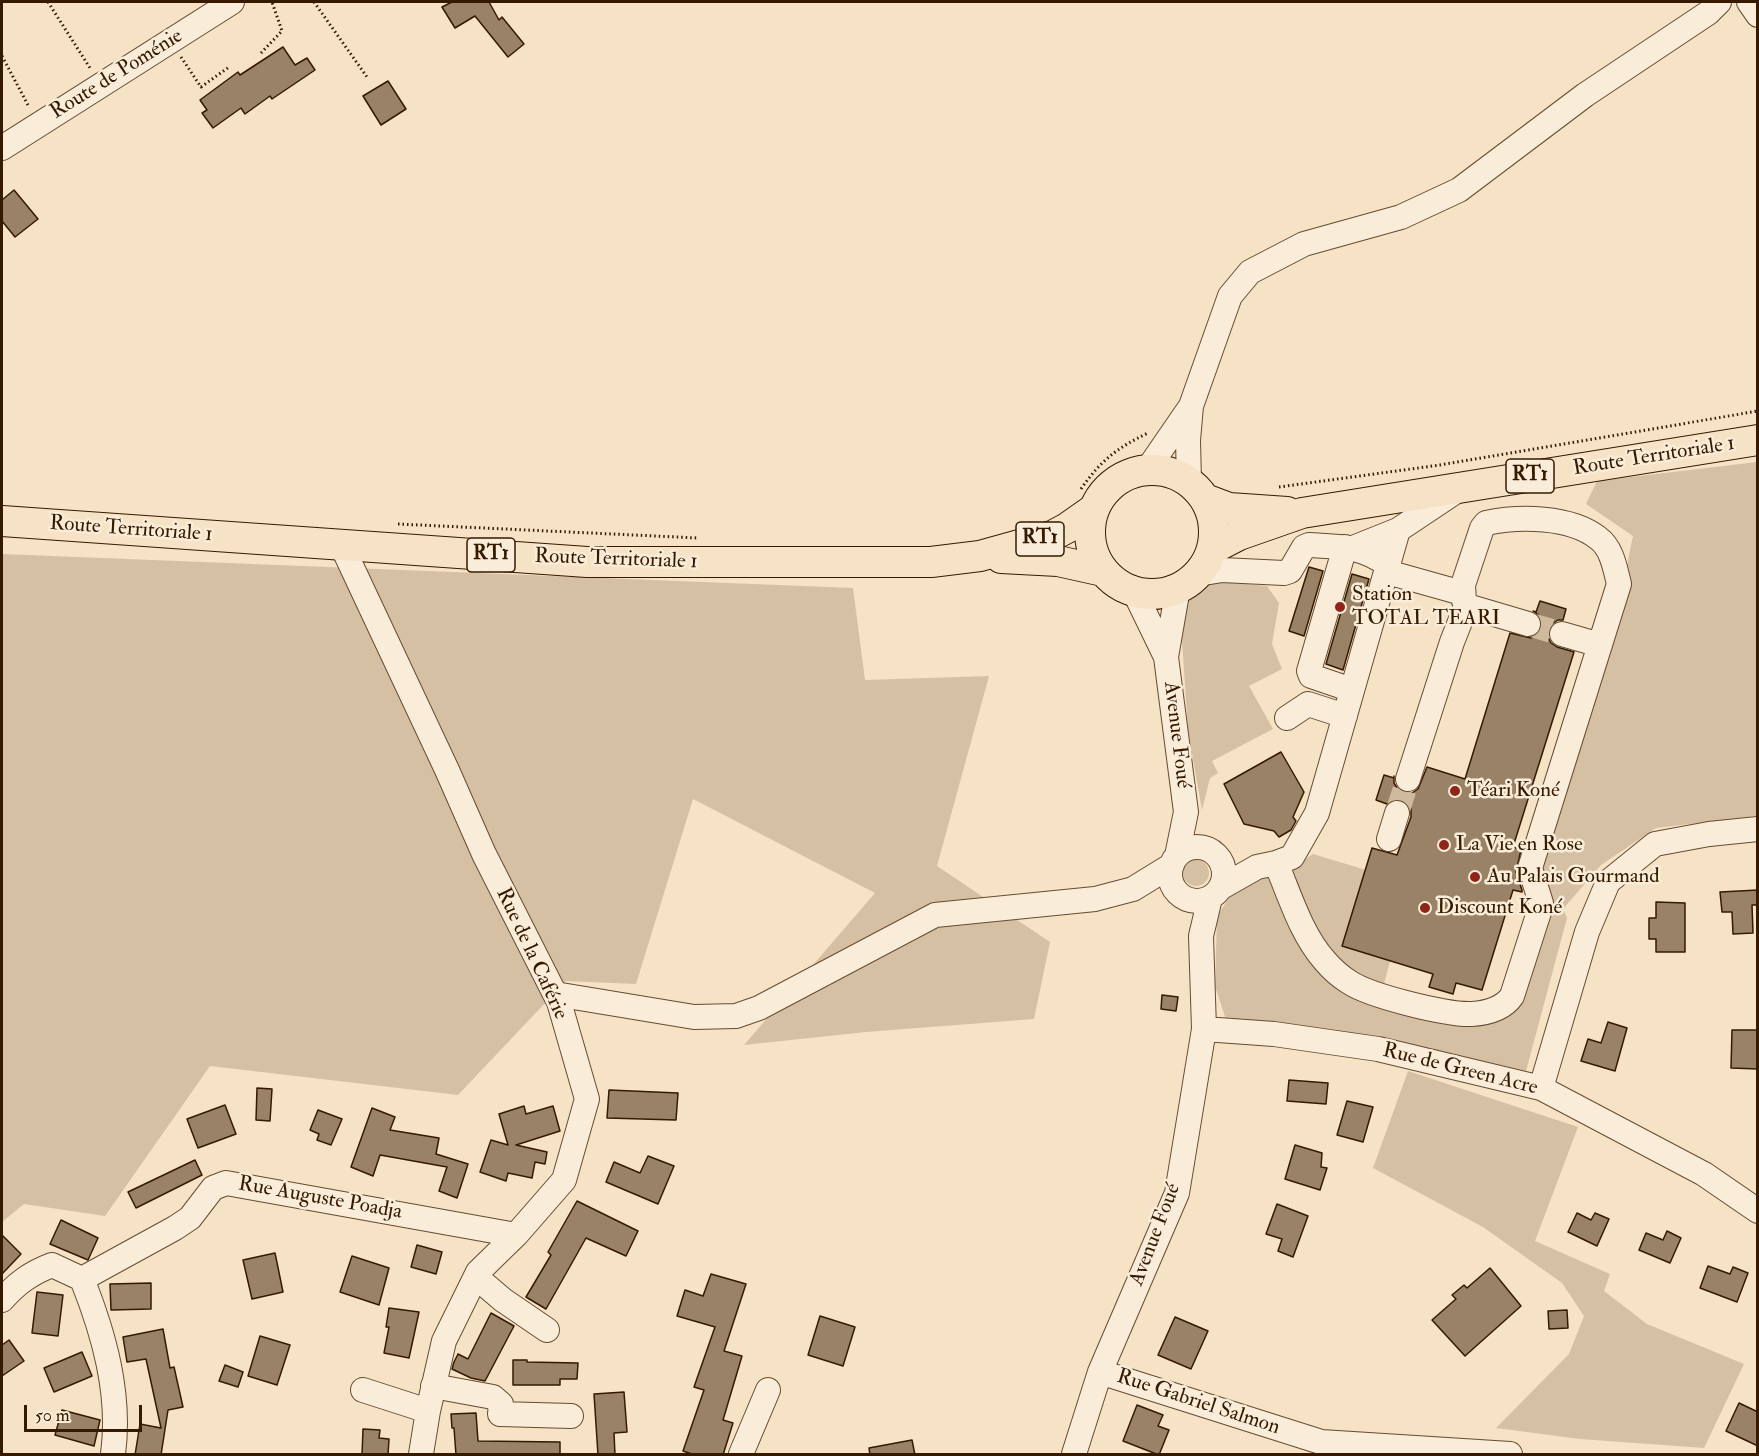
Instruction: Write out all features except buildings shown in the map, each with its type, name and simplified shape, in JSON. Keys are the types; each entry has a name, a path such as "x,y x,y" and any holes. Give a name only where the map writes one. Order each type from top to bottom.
{"main road":[{"name":"Route Territoriale 1","path":"1196,570 1239,535 1302,513 1758,440"},
{"path":"1147,470 1176,475 1197,490 1212,514 1214,532 1196,570 1164,593 1149,594 1134,591 1117,583 1104,571 1095,557 1085,503 1103,495 1115,483 1130,474 1147,470"},
{"name":"Route Territoriale 1","path":"1197,490 1229,508 1302,513"},
{"name":"Route Territoriale 1","path":"2,521 587,562 931,562 980,556 1052,536 1067,528 1085,503"},
{"name":"Route Territoriale 1","path":"980,556 1058,561 1104,571"}],"street":[{"name":"Route de Poménie","path":"2,148 232,2"},
{"path":"1197,490 1188,440 1191,406 1230,296 1250,272 1304,244 1401,217 1458,190 1585,95 1708,14 1719,2"},
{"path":"1749,2 1758,15"},
{"path":"1147,470 1191,406"},
{"path":"1349,548 1398,530 1461,488"},
{"path":"1133,890 1190,848 1267,865 1324,960 1348,982 1374,994 1451,1012 1472,1014 1494,1010 1507,1003 1512,996 1541,903 1530,868 1619,584 1612,557 1599,538 1568,522 1504,519 1486,523 1482,528 1466,575 1464,599 1452,642 1408,779"},
{"path":"555,994 694,1017 736,1016 759,1008 934,915 1095,899 1133,890 1202,901 1267,865 1292,857 1317,813 1398,530"},
{"name":"Rue de la Caférie","path":"341,544 484,854 555,994 587,1099 564,1180 476,1277 444,1341 428,1411 422,1455"},
{"path":"1196,570 1284,573 1290,571 1305,547 1309,545 1349,548 1369,552 1388,568 1528,624"},
{"path":"1349,548 1309,671 1311,676 1317,679 1352,690"},
{"name":"Avenue Foué","path":"1166,657 1196,570"},
{"name":"Avenue Foué","path":"1134,591 1166,657 1186,812 1175,861"},
{"path":"1562,634 1600,645"},
{"path":"1287,718 1308,705 1345,716"},
{"name":"Avenue Foué","path":"1186,812 1212,854"},
{"path":"1389,839 1397,813"},
{"path":"1541,1088 1587,932 1608,882 1655,844 1709,834 1758,829"},
{"path":"1212,854 1224,873 1215,893"},
{"path":"1175,861 1171,880 1182,896"},
{"name":"Avenue Foué","path":"1074,1455 1100,1372 1177,1193 1204,1029 1201,936 1215,893"},
{"name":"Avenue Foué","path":"1182,896 1201,936"},
{"name":"Rue de Green Acre","path":"1204,1029 1274,1034 1378,1049 1541,1088 1704,1174 1758,1211"},
{"name":"Rue Auguste Poadja","path":"82,1279 175,1228 190,1218 213,1188 226,1183 516,1235"},
{"path":"2,1300 31,1274 52,1265 82,1279 99,1324 111,1376 116,1431 113,1455"},
{"path":"476,1277 503,1300 547,1330"},
{"name":"Rue Gabriel Salmon","path":"1100,1372 1321,1442 1510,1455"},
{"path":"434,1386 493,1396 501,1404 500,1414 571,1416"},
{"path":"363,1390 428,1411"},
{"path":"741,1455 768,1390"}],"path":[{"path":"48,2 100,85"},
{"path":"261,52 282,31 272,2"},
{"path":"314,2 367,78"},
{"path":"170,41 201,87 228,67"},
{"path":"2,56 38,124"},
{"path":"1279,488 1440,465 1758,411"},
{"path":"1085,503 1096,468 1123,446 1157,428 1171,434"},
{"path":"391,524 707,538"}],"shaded area":[{"path":"1757,462 1757,816 1656,828 1601,865 1563,909 1567,918 1526,1071 1372,1035 1227,1023 1215,986 1217,917 1231,894 1263,876 1292,868 1313,854 1366,870 1390,961 1379,1003 1483,1025 1515,1008 1535,869 1614,629 1633,536 1586,504 1597,481"},
{"path":"2,554 853,588 865,680 989,676 937,866 1050,942 1034,1019 866,1032 744,1045 875,893 693,799 636,984 566,981 458,1095 210,1066 105,1216 24,1204 2,1222"},
{"path":"1204,580 1267,586 1279,603 1272,644 1282,669 1249,686 1273,729 1212,761 1218,773 1210,778 1202,810 1188,730 1182,640 1187,604"},
{"path":"1196,860 1205,864 1209,873 1205,882 1196,886 1187,882 1183,873 1187,864"},
{"path":"1408,1071 1578,1127 1535,1241 1610,1274 1604,1291 1647,1324 1744,1364 1704,1448 1580,1439 1496,1428 1569,1354 1584,1316 1562,1283 1483,1227 1373,1168"}],"tunnel":[{"path":"1528,624 1562,634"},
{"path":"1397,813 1408,779"}],"place":[{"name":"Station TOTAL TEARI","path":"1340,607"},
{"name":"Téari Koné","path":"1455,791"},
{"name":"La Vie en Rose","path":"1444,845"},
{"name":"Au Palais Gourmand","path":"1475,877"},
{"name":"Discount Koné","path":"1425,908"}]}
